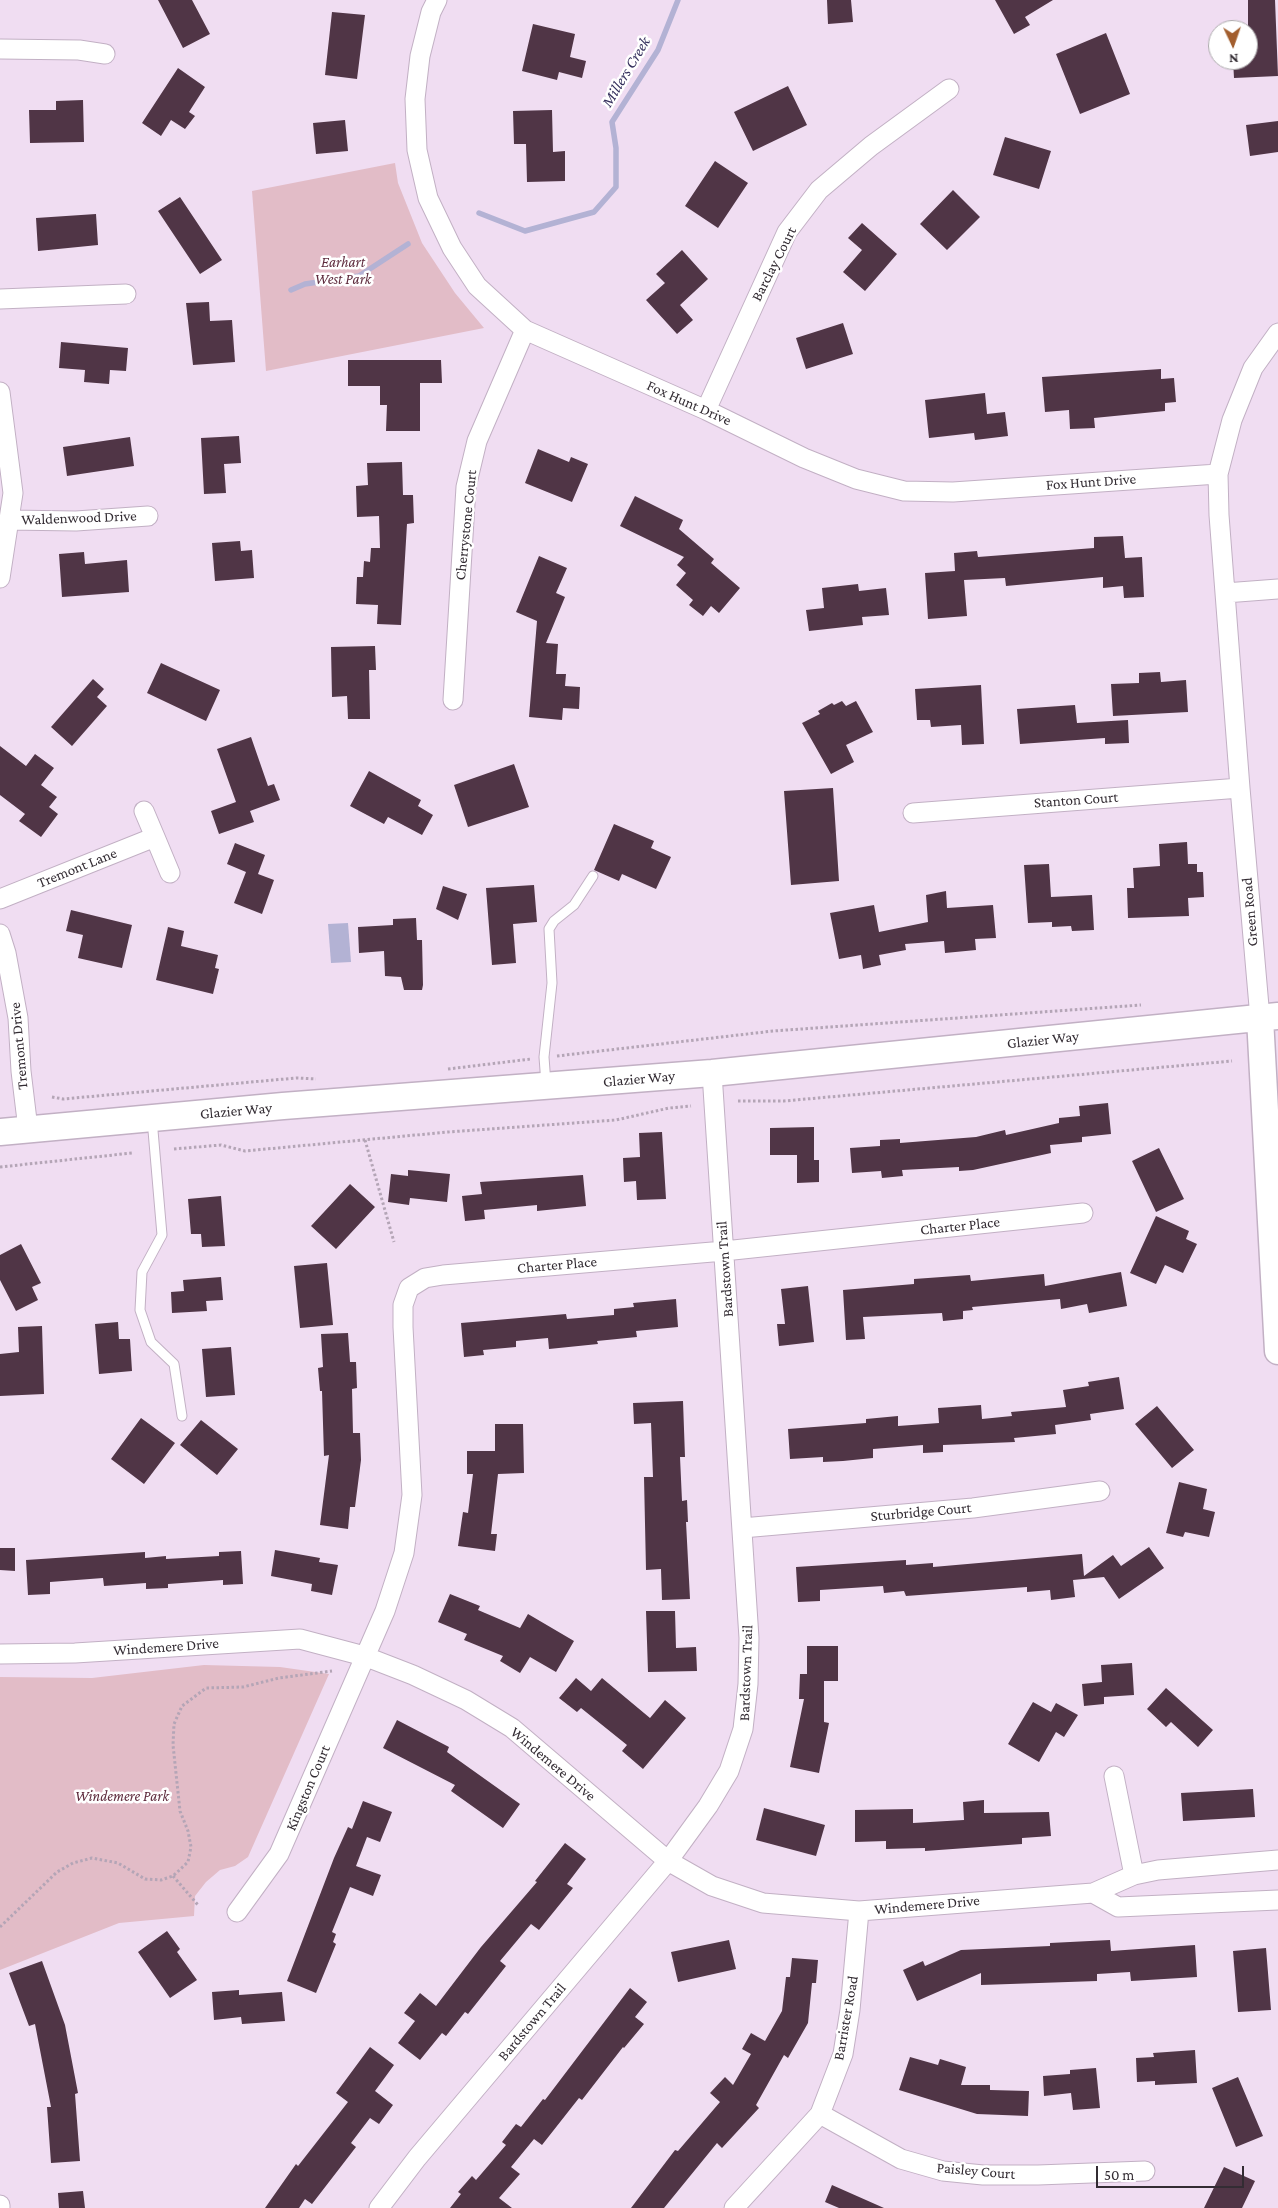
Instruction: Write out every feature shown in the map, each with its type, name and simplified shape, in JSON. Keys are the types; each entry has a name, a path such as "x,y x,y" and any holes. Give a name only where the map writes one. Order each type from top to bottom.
{"street":[{"name":"Fox Hunt Drive","path":"437,0 431,12 420,56 416,99 417,150 428,198 452,248 477,286 525,330 706,410 804,458 856,479 904,491 953,492 1218,474"},
{"path":"0,49 79,50 105,54"},
{"name":"Barclay Court","path":"706,410 787,232 819,190 870,146 949,89"},
{"path":"0,299 126,294"},
{"name":"Cherrystone Court","path":"452,700 466,487 477,441 525,330"},
{"name":"Green Road","path":"1278,333 1253,368 1232,420 1218,474 1240,788 1269,1017 1278,1351"},
{"name":"Waldenwood Drive","path":"0,392 13,493 0,578"},
{"name":"Waldenwood Drive","path":"9,520 76,521 148,516"},
{"path":"1225,593 1278,589"},
{"name":"Stanton Court","path":"912,812 1240,788"},
{"path":"144,811 170,873"},
{"name":"Tremont Lane","path":"0,899 155,837"},
{"name":"Tremont Drive","path":"0,934 6,953 18,1018 21,1072 28,1129"},
{"name":"Glazier Way","path":"0,1132 712,1073 1269,1017"},
{"name":"Bardstown Trail","path":"379,2208 417,2158 668,1861 708,1806 729,1771 744,1729 748,1684 749,1638 712,1073"},
{"name":"Charter Place","path":"364,1656 385,1611 404,1553 412,1495 403,1305 409,1288 425,1278 724,1252 1083,1213"},
{"name":"Sturbridge Court","path":"742,1528 972,1508 1100,1491"},
{"name":"Windemere Drive","path":"0,1654 75,1653 300,1639 364,1656 413,1675 466,1700 512,1728 668,1861 712,1886 764,1903 859,1911 1093,1893 1134,1875 1158,1870 1278,1860"},
{"name":"Kingston Court","path":"237,1912 279,1854 364,1656"},
{"path":"1114,1776 1134,1875"},
{"path":"1093,1893 1118,1907 1278,1900"},
{"name":"Barrister Road","path":"734,2208 820,2114 843,2054 850,2010 859,1911"},
{"name":"Paisley Court","path":"820,2114 902,2158 943,2172 983,2175 1038,2175 1145,2171"}],"lane":[{"path":"547,1086 544,1057 552,982 549,929 554,921 574,905 593,876"},
{"path":"152,1119 162,1235 142,1272 140,1310 151,1342 174,1364 182,1416"}],"path":[{"path":"438,1070 773,1031 1144,1005"},
{"path":"738,1101 784,1102 1232,1061"},
{"path":"52,1097 63,1099 296,1078 324,1080"},
{"path":"174,1150 221,1145 245,1151 616,1120 669,1108 691,1106"},
{"path":"365,1140 394,1242"},
{"path":"0,1167 132,1153"},
{"path":"0,1927 57,1872 92,1858 118,1863 145,1879 161,1880 173,1876 188,1862 191,1846 188,1831 180,1811 173,1745 174,1724 182,1706 206,1688 244,1687 279,1678 332,1671"},
{"path":"173,1876 198,1905"}],"green space":[{"name":"Earhart West Park","path":"395,163 398,183 422,243 455,293 484,328 266,371 252,191"},
{"name":"Windemere Park","path":"204,1665 280,1667 329,1674 248,1857 235,1866 220,1870 206,1882 195,1896 194,1916 119,1923 0,1970 0,1677 92,1678"}],"water":[{"path":"348,923 351,962 331,963 328,924"}],"building":[{"path":"158,0 192,0 210,34 183,48"},
{"path":"827,0 851,0 853,22 828,24"},
{"path":"995,0 1053,0 1025,17 1030,25 1014,34"},
{"path":"1248,0 1275,0 1278,76 1234,78 1234,70 1258,70 1258,20 1248,20"},
{"path":"332,12 365,15 357,79 325,75"},
{"path":"533,24 575,34 570,57 586,61 582,78 559,72 557,80 522,71"},
{"path":"1106,33 1130,94 1080,114 1056,54"},
{"path":"178,68 205,87 189,112 195,116 185,129 171,120 161,136 142,123"},
{"path":"788,86 807,125 753,151 734,112"},
{"path":"83,100 84,142 30,143 29,110 56,110 56,101"},
{"path":"552,110 553,152 565,151 565,181 527,182 526,144 514,144 513,111"},
{"path":"345,120 348,151 316,154 313,123"},
{"path":"1278,121 1278,152 1250,156 1246,125"},
{"path":"1005,137 1051,151 1039,189 993,175"},
{"path":"715,161 748,183 718,228 685,206"},
{"path":"953,190 980,217 947,250 920,224"},
{"path":"180,197 222,260 200,274 158,211"},
{"path":"96,214 98,245 38,251 36,218"},
{"path":"862,223 897,254 865,291 843,272 862,250 848,238"},
{"path":"682,250 708,279 680,305 693,320 677,334 646,300 665,283 656,274"},
{"path":"209,302 210,321 232,320 235,362 193,365 186,303"},
{"path":"843,323 853,354 806,369 796,338"},
{"path":"61,342 128,348 126,371 110,370 109,384 84,382 85,370 59,368"},
{"path":"348,360 441,360 442,383 420,383 420,431 386,431 387,405 380,405 380,386 348,386"},
{"path":"1161,369 1161,379 1174,378 1176,402 1165,403 1165,411 1094,418 1095,428 1070,429 1069,410 1045,412 1042,377"},
{"path":"985,393 987,414 1005,412 1008,436 975,440 974,433 929,438 925,400"},
{"path":"239,436 241,463 224,464 226,493 204,494 201,438"},
{"path":"130,437 134,466 67,476 63,447"},
{"path":"538,449 569,462 571,457 588,464 572,502 525,483"},
{"path":"402,462 403,495 413,495 414,523 407,524 401,625 377,624 378,605 356,604 357,577 363,577 364,561 370,562 371,548 380,548 379,516 357,517 356,486 368,485 367,463"},
{"path":"635,496 683,520 679,529 714,559 711,563 740,588 719,613 711,606 703,616 689,605 693,600 676,585 686,573 677,565 684,557 620,526"},
{"path":"1123,536 1125,558 1142,557 1144,597 1124,598 1123,586 1103,588 1103,577 1006,586 1005,578 964,580 967,616 928,619 925,573 955,571 954,553 977,551 978,557 1094,548 1094,537"},
{"path":"240,541 241,551 252,550 254,578 215,581 212,543"},
{"path":"84,552 85,564 127,560 129,592 62,597 59,554"},
{"path":"539,556 567,568 556,593 565,597 546,643 558,644 556,674 566,674 565,686 580,687 579,709 563,708 562,720 529,717 537,621 516,612"},
{"path":"858,584 859,591 886,588 889,615 862,617 863,625 809,631 806,610 824,608 822,588"},
{"path":"375,646 376,670 369,670 370,719 348,719 347,696 332,697 331,647"},
{"path":"161,663 220,690 206,721 147,693"},
{"path":"1160,672 1161,682 1186,680 1188,712 1113,716 1111,684 1139,683 1139,673"},
{"path":"93,679 104,689 97,697 107,706 72,746 51,727"},
{"path":"981,685 984,744 962,745 961,725 931,727 930,720 917,720 915,689"},
{"path":"842,701 846,706 856,701 873,732 846,745 854,762 831,774 802,723 820,714 818,711 832,703 834,705"},
{"path":"1075,705 1077,723 1128,720 1129,743 1105,744 1105,738 1020,744 1017,709"},
{"path":"251,737 268,786 274,784 280,800 250,811 254,822 219,834 211,811 236,802 217,749"},
{"path":"0,746 26,766 35,754 54,768 41,785 57,797 49,807 58,814 41,837 19,821 25,814 0,795"},
{"path":"514,764 529,807 468,827 454,785"},
{"path":"369,771 421,800 418,806 433,815 422,835 388,817 384,824 350,806"},
{"path":"833,788 839,881 791,885 784,791"},
{"path":"614,824 654,841 651,848 671,857 656,889 622,874 619,881 594,870"},
{"path":"1187,842 1188,864 1197,864 1197,872 1203,872 1204,897 1188,898 1189,916 1128,918 1127,888 1134,888 1133,868 1160,866 1159,844"},
{"path":"235,843 265,855 258,874 274,880 262,914 234,903 246,872 227,864"},
{"path":"1049,864 1051,897 1092,895 1094,930 1072,931 1071,926 1052,927 1052,922 1028,923 1024,865"},
{"path":"534,885 537,922 513,924 516,963 492,965 486,888"},
{"path":"443,886 467,894 458,920 436,909"},
{"path":"946,891 947,908 993,905 996,938 975,939 976,950 945,953 944,941 905,944 906,950 879,955 881,965 863,969 861,955 839,959 830,913 874,905 879,932 928,922 926,895"},
{"path":"71,910 132,925 122,968 78,958 83,935 66,931"},
{"path":"416,918 417,940 422,940 423,985 422,990 404,990 401,977 385,976 384,951 359,953 358,927 393,925 393,919"},
{"path":"168,927 184,931 181,946 218,955 215,968 219,969 213,994 156,980"},
{"path":"1108,1103 1111,1134 1082,1137 1082,1142 1050,1145 1051,1153 973,1170 959,1171 959,1167 902,1170 903,1176 882,1178 881,1171 852,1173 850,1148 880,1146 880,1140 900,1139 900,1143 976,1137 1005,1130 1006,1135 1059,1123 1059,1118 1080,1116 1079,1106"},
{"path":"814,1127 814,1160 819,1160 819,1182 797,1183 797,1155 770,1155 770,1128"},
{"path":"662,1132 666,1199 637,1200 636,1181 624,1182 623,1158 640,1157 639,1133"},
{"path":"1159,1148 1184,1199 1156,1212 1132,1161"},
{"path":"408,1170 450,1174 447,1202 410,1198 409,1205 388,1202 391,1174 408,1176"},
{"path":"583,1175 586,1206 537,1211 537,1205 484,1210 485,1219 465,1221 462,1196 482,1194 480,1182"},
{"path":"350,1184 375,1207 336,1249 311,1226"},
{"path":"221,1196 225,1246 202,1247 201,1234 191,1234 188,1199"},
{"path":"1156,1216 1189,1231 1186,1239 1197,1244 1183,1273 1165,1265 1156,1284 1130,1273"},
{"path":"21,1244 41,1283 32,1287 38,1300 16,1311 0,1280 0,1255"},
{"path":"327,1263 333,1325 300,1328 294,1266"},
{"path":"1121,1272 1127,1306 1089,1313 1087,1304 1061,1309 1060,1299 972,1307 973,1310 963,1311 963,1319 943,1321 942,1313 863,1317 865,1339 846,1340 843,1290 914,1284 914,1279 970,1275 971,1281 1044,1274 1045,1286"},
{"path":"221,1277 223,1300 206,1301 207,1311 172,1313 171,1292 184,1291 183,1280"},
{"path":"808,1286 814,1342 779,1346 777,1324 785,1324 781,1289"},
{"path":"676,1299 678,1327 636,1331 637,1337 597,1341 598,1344 549,1349 548,1338 516,1341 516,1347 483,1350 484,1355 464,1357 461,1323 566,1314 567,1319 614,1315 614,1309 634,1307 633,1303"},
{"path":"118,1322 119,1339 130,1339 132,1371 99,1374 95,1324"},
{"path":"42,1326 44,1394 0,1396 0,1354 19,1352 18,1327"},
{"path":"348,1333 350,1362 356,1362 357,1388 352,1389 353,1433 360,1433 361,1460 355,1507 350,1507 348,1529 320,1525 329,1455 324,1456 322,1391 320,1391 318,1368 323,1367 321,1334"},
{"path":"231,1347 235,1395 206,1397 202,1349"},
{"path":"1119,1377 1124,1409 1090,1414 1091,1420 1055,1425 1056,1434 1014,1438 1015,1442 943,1445 943,1452 923,1453 923,1445 873,1449 873,1458 823,1462 823,1457 790,1459 788,1429 866,1423 866,1419 898,1416 898,1426 939,1423 938,1408 981,1405 982,1419 1012,1416 1011,1412 1066,1407 1063,1390 1089,1386 1088,1382"},
{"path":"683,1401 685,1457 680,1457 682,1501 687,1500 688,1522 686,1522 690,1599 662,1600 661,1569 646,1570 644,1477 653,1477 651,1423 634,1424 633,1403"},
{"path":"1157,1406 1194,1450 1172,1468 1135,1424"},
{"path":"141,1418 175,1443 144,1484 111,1459"},
{"path":"201,1420 238,1449 217,1475 180,1445"},
{"path":"495,1424 523,1424 524,1473 498,1474 491,1534 497,1534 495,1551 458,1546 463,1512 468,1513 473,1474 467,1474 467,1451 495,1451"},
{"path":"1179,1482 1207,1489 1203,1509 1215,1512 1209,1537 1185,1532 1183,1537 1166,1533"},
{"path":"1149,1547 1164,1568 1119,1599 1104,1577 1073,1580 1075,1597 1051,1600 1050,1590 1027,1592 1027,1587 906,1596 904,1591 884,1593 883,1586 820,1590 820,1601 798,1602 796,1567 906,1560 906,1565 933,1563 933,1567 1082,1554 1084,1576 1113,1555 1121,1566"},
{"path":"0,1548 15,1548 15,1571 0,1570"},
{"path":"275,1550 320,1558 319,1562 338,1565 332,1595 311,1591 312,1584 271,1576"},
{"path":"241,1551 243,1584 223,1585 223,1580 168,1584 168,1588 146,1589 146,1583 104,1586 103,1578 50,1582 50,1594 28,1595 26,1560 145,1552 145,1558 166,1556 166,1559 219,1556 219,1552"},
{"path":"450,1594 480,1606 478,1610 520,1628 528,1614 574,1641 556,1672 530,1657 520,1673 500,1661 503,1656 464,1640 467,1634 438,1622"},
{"path":"646,1611 675,1611 676,1648 696,1647 697,1671 648,1672"},
{"path":"807,1646 838,1646 838,1681 824,1681 824,1722 829,1723 819,1773 790,1767 804,1699 799,1699 800,1674 807,1674"},
{"path":"1132,1663 1134,1695 1104,1697 1104,1704 1084,1706 1082,1684 1102,1682 1101,1665"},
{"path":"576,1678 591,1691 602,1678 650,1718 665,1700 686,1718 643,1769 622,1751 627,1745 581,1708 577,1712 559,1698"},
{"path":"1166,1688 1213,1730 1198,1747 1171,1722 1166,1727 1147,1709"},
{"path":"1033,1702 1051,1712 1056,1703 1078,1715 1064,1737 1056,1732 1039,1762 1008,1744"},
{"path":"397,1720 449,1747 447,1752 520,1804 503,1828 451,1791 455,1785 383,1748"},
{"path":"1253,1789 1255,1817 1183,1821 1181,1793"},
{"path":"984,1800 984,1813 1049,1812 1051,1836 1022,1838 1022,1844 925,1851 925,1848 886,1849 886,1841 855,1842 855,1810 913,1809 913,1823 964,1820 963,1802"},
{"path":"363,1801 392,1812 380,1842 367,1837 356,1866 381,1875 373,1896 350,1887 332,1932 336,1934 333,1942 336,1944 316,1993 287,1981 334,1858 348,1827 352,1829"},
{"path":"764,1808 825,1825 816,1856 756,1840"},
{"path":"565,1843 586,1859 567,1884 573,1888 539,1930 531,1924 500,1961 506,1966 468,2014 465,2012 446,2036 442,2033 420,2060 398,2043 415,2021 404,2013 420,1993 436,2006 481,1947 537,1882 535,1881"},
{"path":"167,1931 180,1949 177,1952 197,1980 170,1998 138,1952"},
{"path":"729,1940 736,1969 678,1982 671,1952"},
{"path":"1110,1940 1111,1951 1195,1945 1197,1977 1131,1981 1130,1972 1097,1974 1097,1981 981,1985 981,1973 917,2001 903,1970 923,1961 925,1966 961,1950 1050,1946 1050,1943"},
{"path":"1266,1948 1271,2010 1238,2012 1233,1951"},
{"path":"792,1958 818,1960 816,1983 812,1983 808,2023 788,2058 784,2055 756,2105 759,2108 722,2148 717,2143 664,2208 631,2208 675,2150 678,2151 720,2102 710,2093 725,2077 733,2085 751,2054 742,2049 751,2033 765,2041 782,2011 786,1977 790,1977"},
{"path":"42,1961 65,2025 78,2093 75,2094 80,2161 51,2163 47,2107 51,2107 35,2024 29,2026 9,1973"},
{"path":"630,1988 647,2002 635,2017 644,2024 623,2047 582,2100 579,2098 542,2145 534,2139 511,2167 520,2174 499,2198 512,2208 450,2208 461,2194 458,2192 472,2176 476,2180 506,2145 502,2142 516,2124 521,2127 543,2099 545,2100"},
{"path":"239,1990 239,1995 282,1992 285,2021 242,2024 241,2017 214,2020 212,1992"},
{"path":"370,2047 394,2065 375,2091 393,2105 379,2124 370,2118 351,2143 356,2147 312,2204 305,2199 299,2208 265,2208 296,2164 298,2166 348,2102 336,2093"},
{"path":"1195,2050 1197,2083 1155,2085 1155,2081 1137,2082 1136,2058 1154,2057 1153,2053"},
{"path":"910,2057 938,2065 940,2059 966,2067 961,2085 990,2085 990,2090 1029,2091 1028,2116 977,2114 899,2090"},
{"path":"1096,2068 1100,2108 1073,2110 1071,2093 1044,2096 1043,2076 1070,2074 1070,2070"},
{"path":"1238,2077 1263,2136 1236,2147 1212,2088"},
{"path":"1224,2167 1255,2181 1242,2208 1204,2208"},
{"path":"832,2185 884,2208 839,2208 825,2202"},
{"path":"83,2191 85,2208 59,2208 58,2193"}],"waterway":[{"name":"Millers Creek","path":"479,213 525,231 594,212 616,187 616,148 612,122 658,50 678,0"},
{"name":"Millers Creek","path":"291,290 305,284 359,276 408,244"}]}
